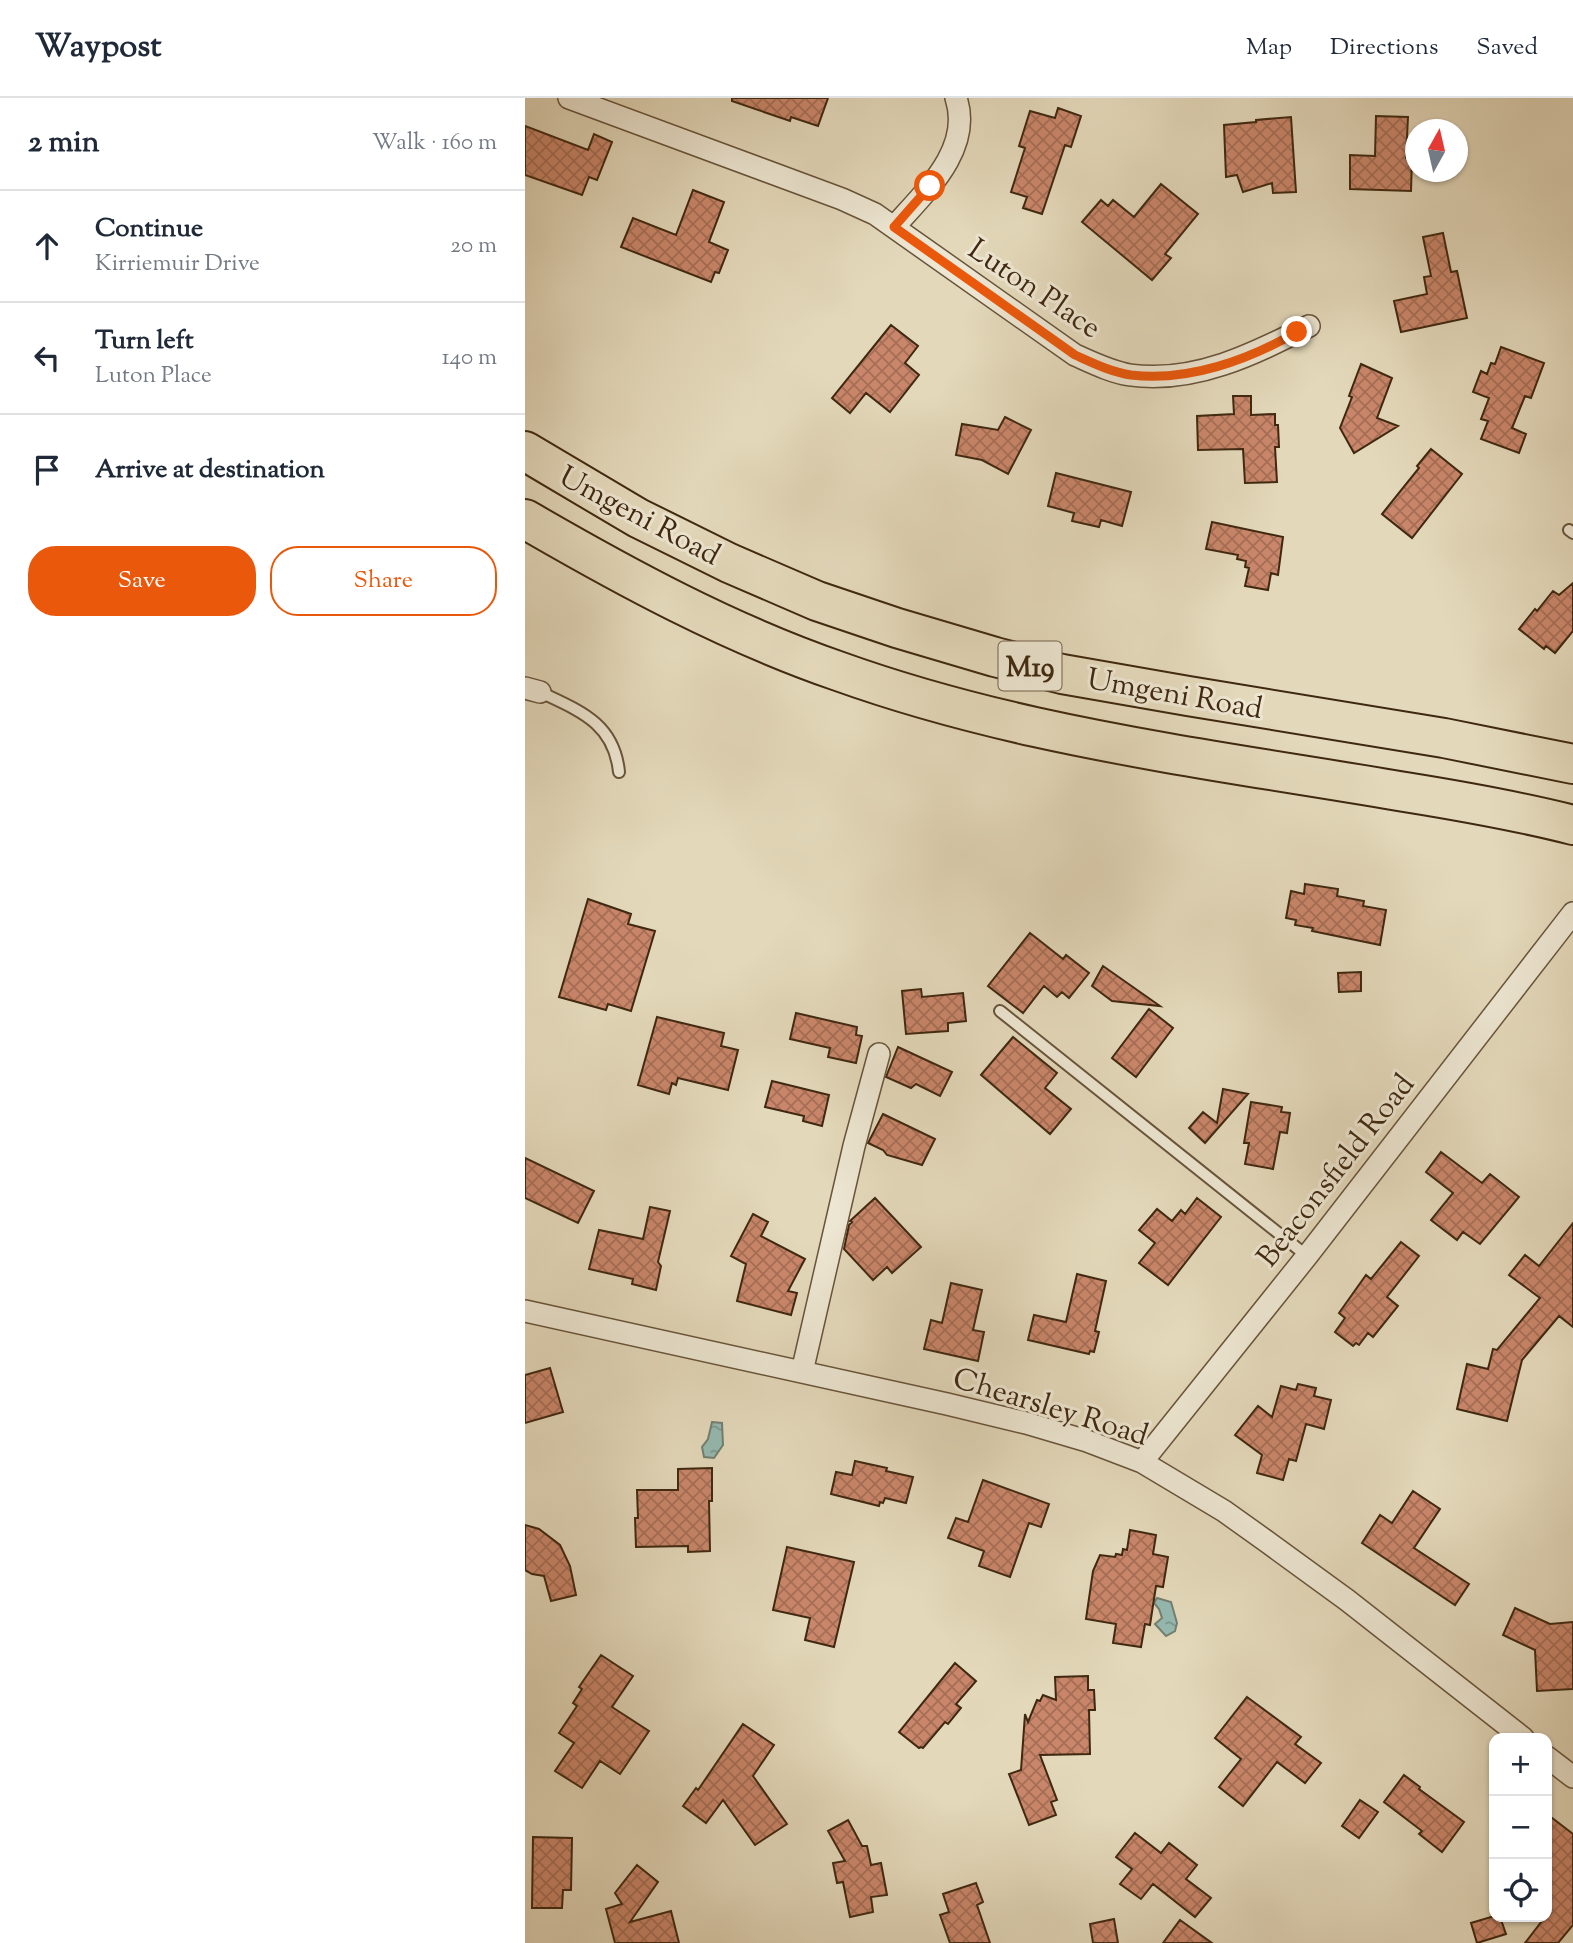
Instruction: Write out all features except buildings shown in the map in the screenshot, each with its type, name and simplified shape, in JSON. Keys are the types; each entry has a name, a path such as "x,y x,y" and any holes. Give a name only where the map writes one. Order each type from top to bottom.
{"highway":[{"name":"Umgeni Road","path":"525,452 638,518 729,563 817,601 897,628 1062,674 1444,738 1573,764"},
{"name":"Umgeni Road","path":"525,519 611,569 758,639 837,671 936,702 1035,727 1170,753 1477,804 1573,825"}],"street":[{"name":"Luton Place","path":"569,98 842,199 875,214 1075,355 1102,367 1131,375 1202,371 1258,352 1309,326"},
{"path":"894,227 930,186 949,159 958,138 960,122 955,98"},
{"name":"Beaconsfield Road","path":"1142,1462 1307,1256 1573,913"},
{"path":"802,1372 879,1054"},
{"name":"Chearsley Road","path":"525,1311 1027,1423 1087,1441 1142,1462 1224,1511 1287,1556 1517,1733"},
{"path":"1552,1761 1573,1777"}],"lane":[{"path":"532,690 591,718 613,744 619,772"},
{"path":"1000,1011 1307,1256"}],"water":[{"path":"712,1422 722,1423 723,1445 714,1458 704,1457 702,1447 708,1439"},
{"path":"1157,1598 1171,1602 1177,1623 1175,1631 1166,1636 1155,1624 1162,1618 1154,1603"}],"route":[{"path":"930,186 894,227 1075,355 1102,367 1131,375 1202,371 1248,356 1297,332"}]}
